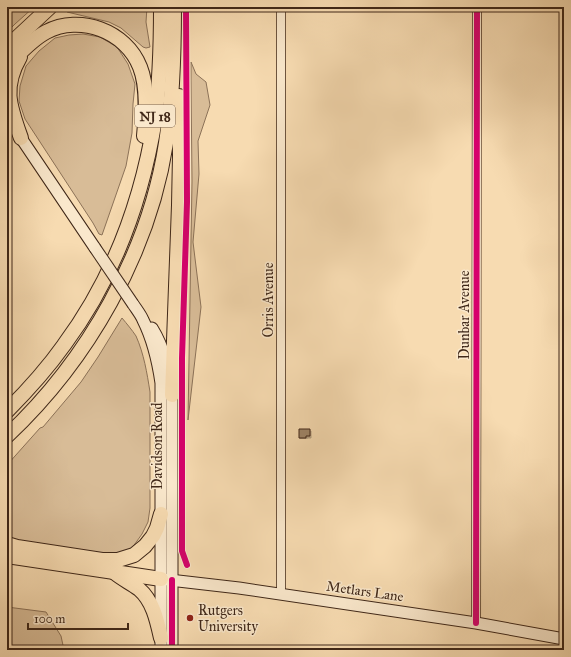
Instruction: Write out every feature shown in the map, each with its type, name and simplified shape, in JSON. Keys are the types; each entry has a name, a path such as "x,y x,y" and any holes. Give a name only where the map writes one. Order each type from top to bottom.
{"highway":[{"path":"7,47 50,7"},
{"name":"NJ 18","path":"7,412 42,374 65,344 85,314 108,272 122,242 140,190 155,118 159,79 161,7"},
{"name":"NJ 18","path":"7,436 36,408 74,360 96,327 119,287 139,240 153,199 166,144 173,80 174,7"},
{"path":"172,395 180,155 178,7"},
{"path":"7,66 34,40 46,32 58,27 75,24 105,30 120,39 137,59 145,86 145,108 142,157 129,221"},
{"path":"21,138 10,103 9,88 11,76 24,50"},
{"path":"7,446 20,432 23,421"},
{"path":"7,544 16,547 95,559 118,560 134,555 145,546 155,532 161,514"},
{"path":"7,556 166,579"},
{"path":"111,571 139,589 148,600 157,621 161,644"}],"main road":[{"name":"Davidson Road","path":"21,138 143,319 153,328 168,365 172,395 166,579"},
{"name":"Davidson Road","path":"143,319 156,356 161,384 161,514 166,579"},
{"name":"Metlars Lane","path":"166,579 239,588 476,623 564,639"},
{"path":"161,644 166,579"},
{"path":"166,579 172,650"}],"street":[{"name":"Orris Avenue","path":"281,7 281,594"},
{"name":"Dunbar Avenue","path":"476,623 477,7"},
{"name":"Davidson Road","path":"7,118 21,138"}],"shaded area":[{"path":"7,7 34,7 7,32"},
{"path":"67,7 147,7 146,22 150,47 143,47 121,28 109,22 67,12"},
{"path":"83,34 100,37 117,47 128,64 135,84 132,133 126,166 102,235 99,234 25,119 19,101 20,86 26,66 39,51 55,38"},
{"path":"191,62 196,74 206,82 210,105 198,141 199,174 193,242 201,307 188,420 192,181"},
{"path":"122,318 136,336 139,343 145,364 150,392 150,508 148,522 142,534 132,548 123,552 109,554 12,540 7,538 7,465 40,428 43,427 81,382"},
{"path":"7,607 46,612 61,636 64,650 7,650"}],"building":[{"path":"299,429 310,429 310,436 306,436 306,438 299,438"}],"cycle path":[{"path":"186,7 187,202 182,358 182,551 187,565"},
{"path":"476,623 477,7"},
{"path":"172,580 172,650"}],"place":[{"name":"Rutgers University","path":"190,618"}]}
